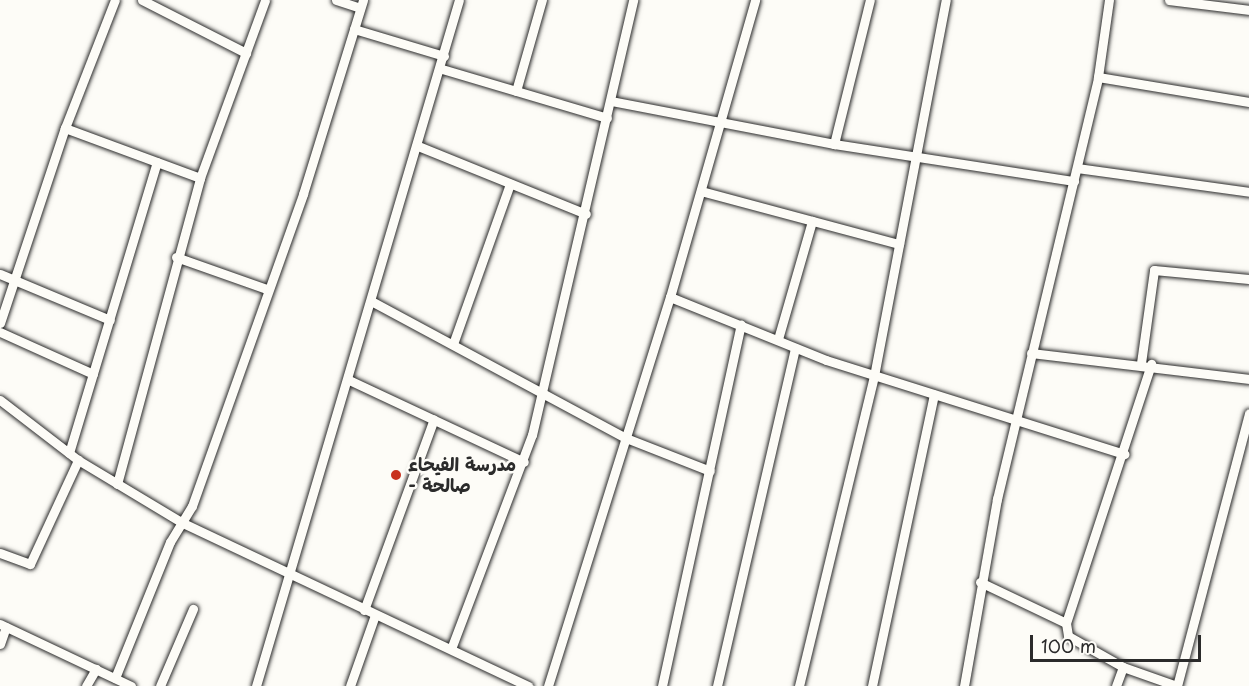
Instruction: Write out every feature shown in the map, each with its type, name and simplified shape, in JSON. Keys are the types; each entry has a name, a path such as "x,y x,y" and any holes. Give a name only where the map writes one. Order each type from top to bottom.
{"street":[{"path":"0,323 65,128 115,0"},
{"path":"142,0 246,53"},
{"path":"117,484 176,257 200,178 265,0"},
{"path":"115,678 183,523 267,288 354,29 361,4 336,0"},
{"path":"256,686 442,69 459,0"},
{"path":"516,91 542,0"},
{"path":"451,650 524,462 586,213 633,0"},
{"path":"548,686 670,297 755,0"},
{"path":"834,144 870,0"},
{"path":"799,686 874,376 899,244 920,158 946,0"},
{"path":"964,686 980,582 1015,421 1098,77 1109,0"},
{"path":"1169,0 1249,10"},
{"path":"354,29 444,56"},
{"path":"442,69 607,118"},
{"path":"1098,77 1249,102"},
{"path":"611,101 834,144 1074,181"},
{"path":"65,128 200,178"},
{"path":"418,146 586,213"},
{"path":"69,453 157,162"},
{"path":"1077,168 1249,192"},
{"path":"453,344 510,184"},
{"path":"701,191 899,244"},
{"path":"778,339 812,221"},
{"path":"176,257 267,288"},
{"path":"1249,279 1154,270 1146,363 1125,454 1066,623 1068,636 1123,667 1177,686 1249,413"},
{"path":"0,274 110,320"},
{"path":"670,297 778,339 795,348 874,376 1125,454"},
{"path":"373,302 626,438 710,471"},
{"path":"662,686 741,325"},
{"path":"0,332 93,374"},
{"path":"717,686 795,348"},
{"path":"1031,353 1146,363 1249,379"},
{"path":"349,380 524,462"},
{"path":"872,686 934,395"},
{"path":"0,400 78,460 183,523 288,575 528,686"},
{"path":"364,610 434,419"},
{"path":"0,553 30,564 78,460"},
{"path":"980,582 1066,623"},
{"path":"160,686 193,609"},
{"path":"350,686 375,615"},
{"path":"0,644 3,626 131,686"},
{"path":"1116,686 1123,667"},
{"path":"86,686 96,669"}],"place":[{"name":"مدرسة الفيحاء - صالحة","path":"396,475"}]}
